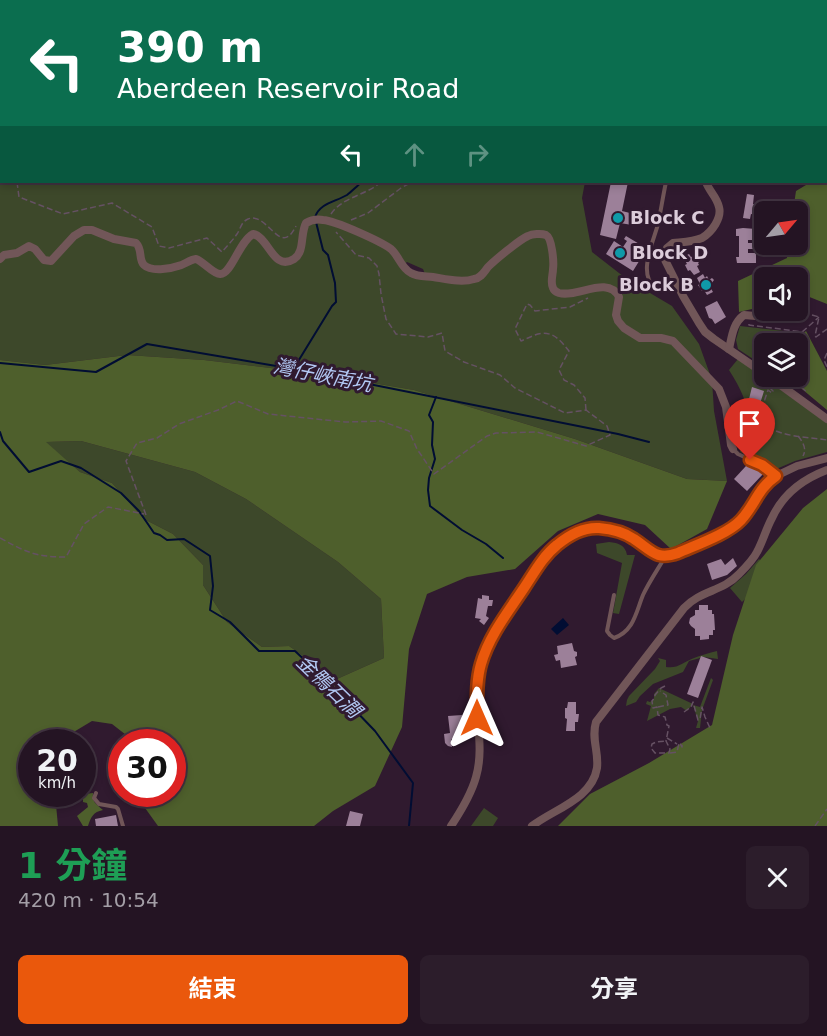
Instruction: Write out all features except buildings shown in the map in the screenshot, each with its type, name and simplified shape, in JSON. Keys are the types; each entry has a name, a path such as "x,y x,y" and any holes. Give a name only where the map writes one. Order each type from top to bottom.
{"street":[{"path":"706,183 719,206 719,217 708,233 701,238 674,243 667,248 665,260 705,332 754,367"},
{"path":"0,259 4,255 17,253 29,246 35,249 44,260 51,261 76,234 88,229 111,238 137,244 140,248 142,262 148,268 175,267 194,259 201,261 215,273 222,274 226,273 243,243 253,234 260,237 276,258 285,261 293,260 300,251 306,223 326,220 344,226 392,250 406,269 418,276 473,280 526,237 546,235 551,242 553,264 551,283 555,291 568,294 597,288 611,289 619,297 616,315 624,328 640,338 665,339 676,344 719,389 726,407 733,449"},
{"path":"729,348 739,319 744,315 754,315"},
{"path":"782,387 827,419"},
{"path":"451,826 465,806 476,777 480,752 477,692 481,664 490,640 549,552 573,534 591,528 600,528 634,538 654,554 665,556 678,553 735,526 757,495 776,476 797,466 827,458"},
{"path":"532,826 575,800 591,783 597,768 593,735 596,722 684,608 690,601 720,589 738,576 757,552 772,516 786,497 806,479 827,470"}],"lane":[{"path":"666,183 657,227 648,255 648,275 649,282 655,287 675,280"},
{"path":"733,449 738,454 762,465 776,476"},
{"path":"614,595 607,632 614,638 625,633 633,622 643,596 665,556"},
{"path":"96,800 99,804 116,807 123,826"}],"path":[{"path":"17,183 19,197 63,214 112,203 152,227 159,246 169,248 207,238 222,252 238,233 245,220 252,218 262,221 278,236 284,238 292,234 297,225"},
{"path":"0,538 28,553 47,557 66,557 84,524 108,507 146,515 126,461 137,443 157,438 179,424 218,411 237,401 268,414 345,422 381,422 410,431 417,449 434,474 487,436 496,433 537,432 586,447 610,435 607,426 586,410 565,412 515,388 500,375 464,362 445,351 442,333 428,337 396,334 386,319 376,266 369,258 356,255 326,220 334,209 380,183"},
{"path":"344,226 356,217 368,213 410,183"},
{"path":"586,410 585,398 574,385 564,380 559,370 569,351 558,338 554,335 538,334 521,341 515,329 527,304 535,311 570,307 588,298"},
{"path":"808,315 819,317"},
{"path":"819,317 815,336 827,329"},
{"path":"748,320 749,325 803,332 819,317"},
{"path":"827,353 824,360 827,367"},
{"path":"768,387 773,391 772,393 768,390 762,408 762,421 765,425 776,432 827,440"},
{"path":"801,387 807,392"},
{"path":"763,416 747,424 749,437 758,441 772,429"},
{"path":"797,466 805,454 803,442 798,436"},
{"path":"659,690 666,695 668,705 653,708 652,701 655,694 659,690 661,688 665,686"},
{"path":"684,712 691,707 693,702 698,720 702,707 710,728"},
{"path":"657,707 658,715 665,717 669,726 666,738 669,753"},
{"path":"666,738 670,738 674,743 677,742 677,752 656,753 651,748 656,742 666,741"},
{"path":"678,746 680,743 682,747 682,744"},
{"path":"815,826 827,809"}],"green space":[{"path":"0,183 585,183 582,198 592,252 628,280 672,306 699,344 712,380 714,411 727,481 687,479 575,439 414,390 320,374 204,360 127,355 45,365 0,360","holes":["407,262 423,269 424,277 413,277 402,266"]},
{"path":"809,183 827,183 827,304 808,296 808,267 768,267 787,258 787,255 808,255 808,201 794,201 796,191"},
{"path":"754,273 754,309 739,312 738,281"},
{"path":"740,326 802,333 754,333 754,360 738,349 736,340"},
{"path":"808,335 827,371 827,410 800,387 808,387"},
{"path":"127,355 204,360 320,374 414,390 575,439 687,479 727,481 707,529 671,549 645,525 598,514 558,531 515,569 467,577 427,594 409,649 402,727 375,786 333,811 314,826 158,826 144,807 186,807 186,729 118,729 112,724 92,721 79,729 18,729 18,807 56,807 58,826 0,826 0,360 45,365","holes":["81,441 195,472 246,499 338,562 381,599 384,658 337,679 289,646 262,647 227,622 203,585 203,565 173,534 144,519 112,483 80,472 46,442"]},
{"path":"738,359 754,371 754,387 777,387 827,423 827,452 774,470 740,452 747,428 747,410 741,391 729,370"},
{"path":"81,441 195,472 246,499 338,562 381,599 384,658 337,679 289,646 262,647 227,622 203,585 203,565 173,534 144,519 112,483 80,472 45,442"},
{"path":"827,489 827,826 558,826 590,794 649,763 712,725 733,635 756,565 803,508"},
{"path":"609,542 621,545 627,555 635,555 619,614 613,613 622,563 597,553 596,544"},
{"path":"759,559 772,573 742,602 730,588"},
{"path":"717,651 718,659 704,657 689,661 683,672 653,684 636,702 626,706 629,696 655,669 660,661 658,658 666,660 666,667 674,667 697,657"},
{"path":"711,678 713,680 702,710 700,728 696,728 698,721 693,705 700,707"},
{"path":"659,688 693,704 687,711 681,707 670,709 647,721 651,706 646,704 647,701 654,699 654,694"},
{"path":"96,804 103,810 93,815 88,826 83,826 77,816 88,807 96,807"},
{"path":"484,808 498,818 493,826 471,826"}],"water":[{"path":"563,618 569,625 557,635 551,629"}],"waterway":[{"path":"315,217 324,206 347,195 361,183"},
{"path":"294,368 336,302 335,283 316,222"},
{"name":"灣仔峽南坑","path":"0,363 96,372 147,344 294,369 649,442"},
{"path":"436,397 429,415 433,422 432,445 435,459 429,478 430,506 503,558"},
{"name":"金鴨石澗","path":"0,432 3,441 29,472 61,461 81,468 121,493 139,511 154,533 167,540 184,539 210,556 213,586 210,610 230,622 259,651 295,651 375,731 413,783 409,826"}],"place":[{"name":"Block C","path":"618,218"},
{"name":"Block D","path":"620,253"},
{"name":"Block B","path":"706,285"}],"route":[{"path":"477,718 478,674 490,640 549,552 573,534 591,528 600,528 634,538 645,548 660,556 671,556 678,553 735,526 757,495 776,476 762,465 750,460"}]}
